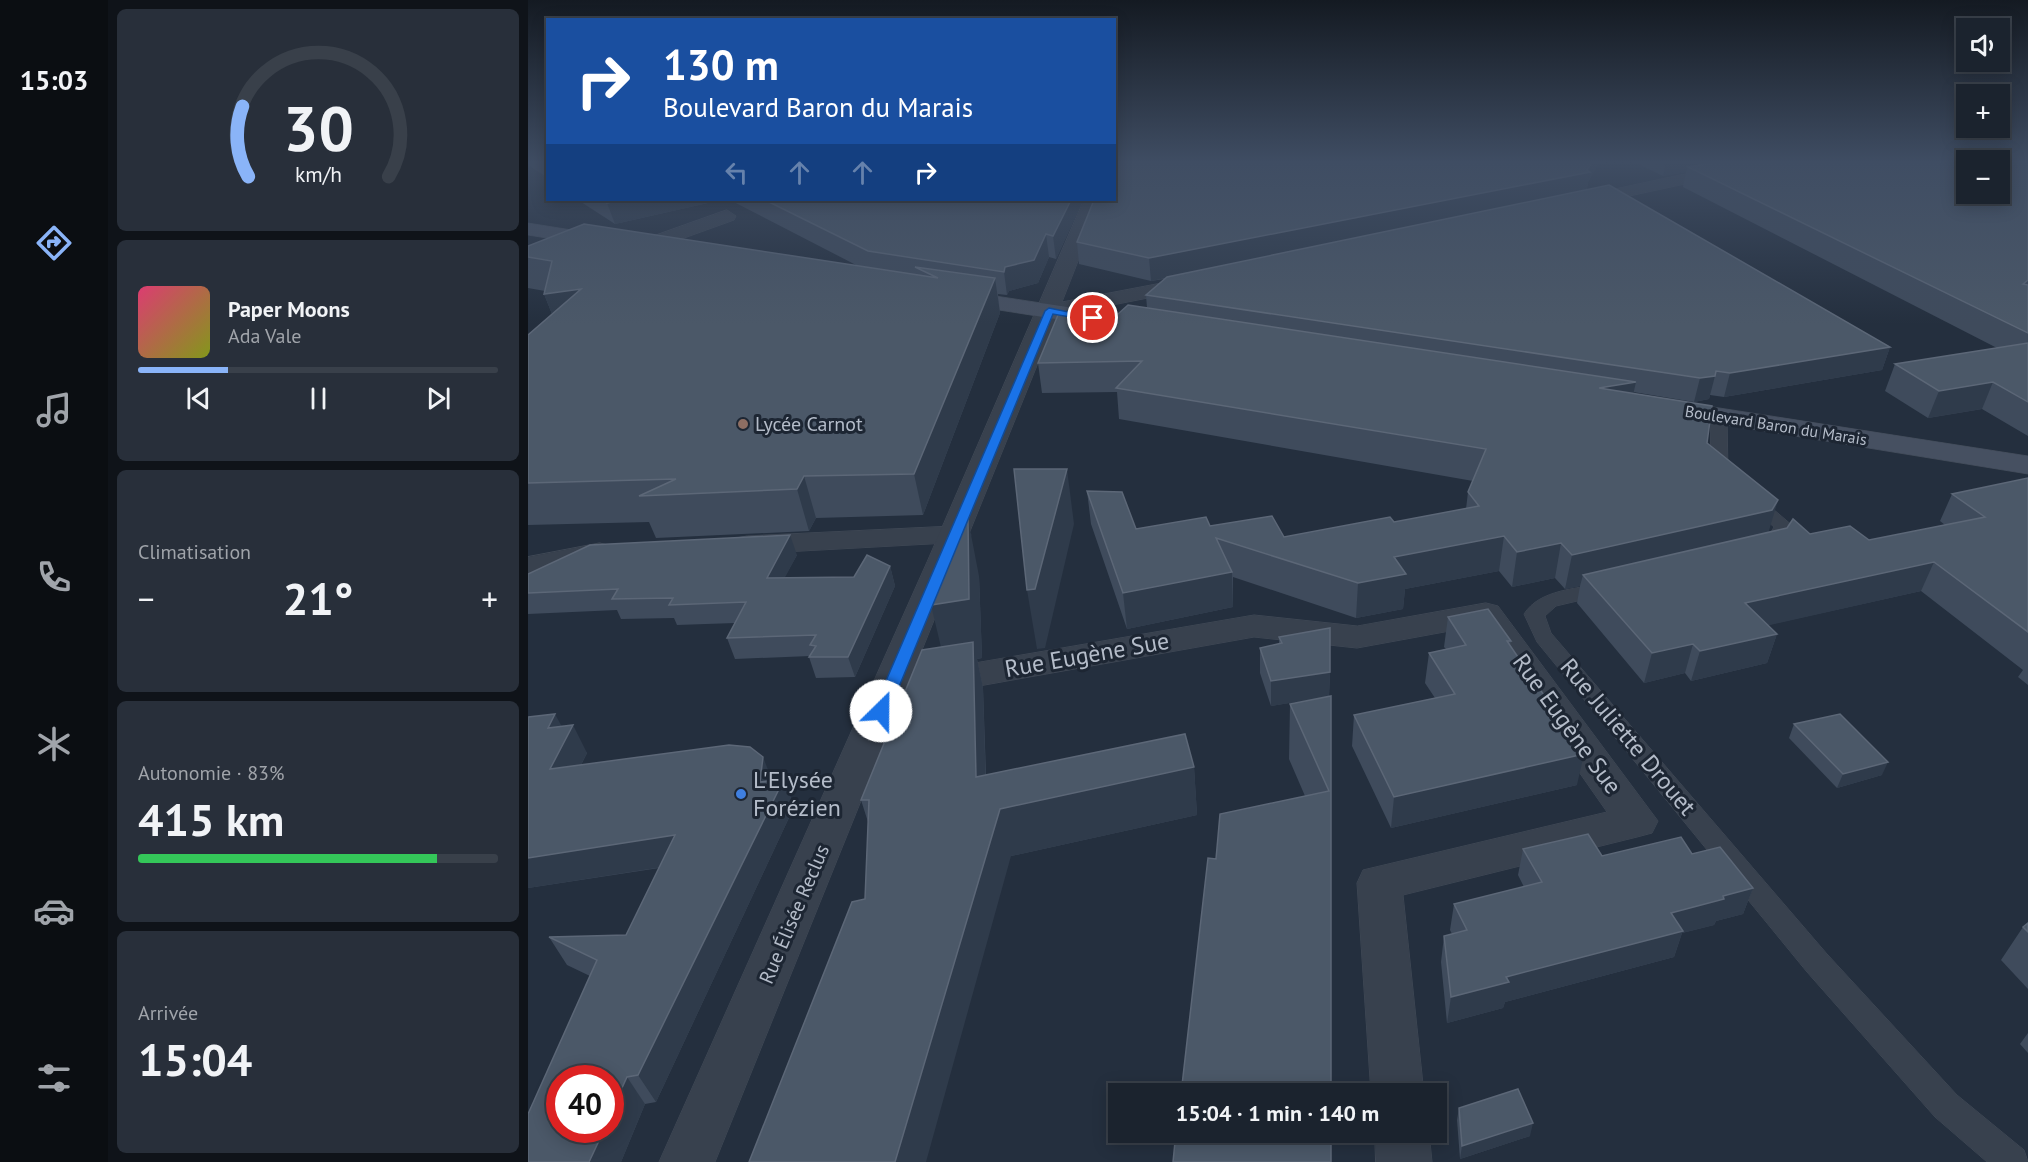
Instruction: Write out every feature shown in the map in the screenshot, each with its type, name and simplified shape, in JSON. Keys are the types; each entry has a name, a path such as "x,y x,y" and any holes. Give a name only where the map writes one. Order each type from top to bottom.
{"main road":[{"path":"528,229 682,254"},
{"path":"942,294 1126,324"},
{"name":"Boulevard Baron du Marais","path":"1642,404 2028,465"}],"street":[{"path":"641,247 726,216"},
{"name":"Rue Élisée Reclus","path":"687,1162 890,689 1087,216"},
{"path":"1049,311 1213,279"},
{"path":"714,547 954,534"},
{"path":"528,567 598,553 633,551"},
{"name":"Rue Eugène Sue","path":"890,689 1254,627 1357,637 1486,614 1637,821 1379,883 1397,1083"},
{"path":"1403,1143 1404,1162"}],"lane":[{"path":"1719,416 1717,473 1784,526 1770,550 1747,556"},
{"name":"Rue Juliette Drouet","path":"1631,582 1549,601 1534,614 1537,630 1562,656 1818,963 1946,1106 2012,1162"}],"building":[{"path":"798,216 1063,216 1053,236 1046,234 1034,260 1005,267 1004,272 868,251"},
{"path":"1087,216 1363,216 1149,258 1077,242"},
{"path":"1459,216 1663,216 1890,347 1730,373 1716,371 1715,376 1700,378 1146,295 1167,277"},
{"path":"1789,216 2028,216 2028,280 2023,284 2028,285 2028,333"},
{"name":"Lycée Carnot","path":"584,224 938,278 915,267 995,278 914,474 804,476 797,489 639,496 676,479 528,483 528,335 581,289 544,294 552,261 528,257 528,246"},
{"path":"1128,305 1636,382 1599,388 1712,406 1707,443 1778,500 1772,510 1572,555 1561,543 1517,552 1504,536 1394,557 1406,574 1358,583 1216,538 1232,572 1123,593 1087,491 1122,492 1136,529 1206,517 1210,526 1272,516 1284,537 1390,517 1394,522 1479,506 1468,492 1486,449 1116,388 1142,361 1038,363 1058,315 1082,308 1118,314"},
{"path":"2028,343 2028,402 1993,382 1939,391 1895,364"},
{"path":"1014,469 1067,469 1035,589 1027,590"},
{"path":"2028,478 2028,632 1934,562 1745,603 1777,634 1700,651 1693,644 1652,653 1583,575 1787,528 1793,519 1810,534 1850,526 1869,540 1985,517 1952,494"},
{"path":"965,518 968,519 969,599 931,605"},
{"path":"790,535 767,578 854,577 867,555 890,566 848,657 809,657 816,646 810,645 816,635 727,638 746,602 669,605 673,598 612,599 618,589 528,593 528,574 590,545"},
{"path":"1488,609 1511,641 1507,641 1584,754 1394,797 1354,715 1455,694 1429,653 1466,645 1448,617"},
{"path":"1330,628 1330,672 1271,681 1260,648 1282,643 1279,637"},
{"path":"973,642 976,777 1185,734 1194,767 1000,809 895,1162 749,1162 852,902 865,899 869,800 861,800 922,650"},
{"path":"1331,696 1331,1083 1182,1083 1208,858 1216,859 1220,814 1329,791 1290,704"},
{"path":"555,714 548,728 573,725 550,769 729,745 750,747 763,757 760,782 784,779 638,1075 627,1077 624,1084 624,1065 550,1065 597,960 549,937 626,935 675,835 528,858 528,717"},
{"path":"1840,714 1888,762 1843,774 1794,724"},
{"path":"1588,834 1602,856 1681,837 1692,854 1720,847 1753,888 1723,896 1724,899 1671,913 1683,931 1506,977 1509,982 1451,997 1444,936 1467,930 1454,904 1542,882 1523,849"},
{"path":"546,1074 546,1143 598,1143 589,1162 528,1162 528,1114"},
{"path":"1518,1089 1533,1123 1462,1146 1459,1108"},
{"path":"1175,1143 1331,1143 1331,1162 1173,1162"}],"place":[{"name":"Lycée Carnot","path":"743,424"},
{"name":"L'Elysée Forézien","path":"741,794"}],"route":[{"path":"881,711 1049,311 1093,318"}]}
